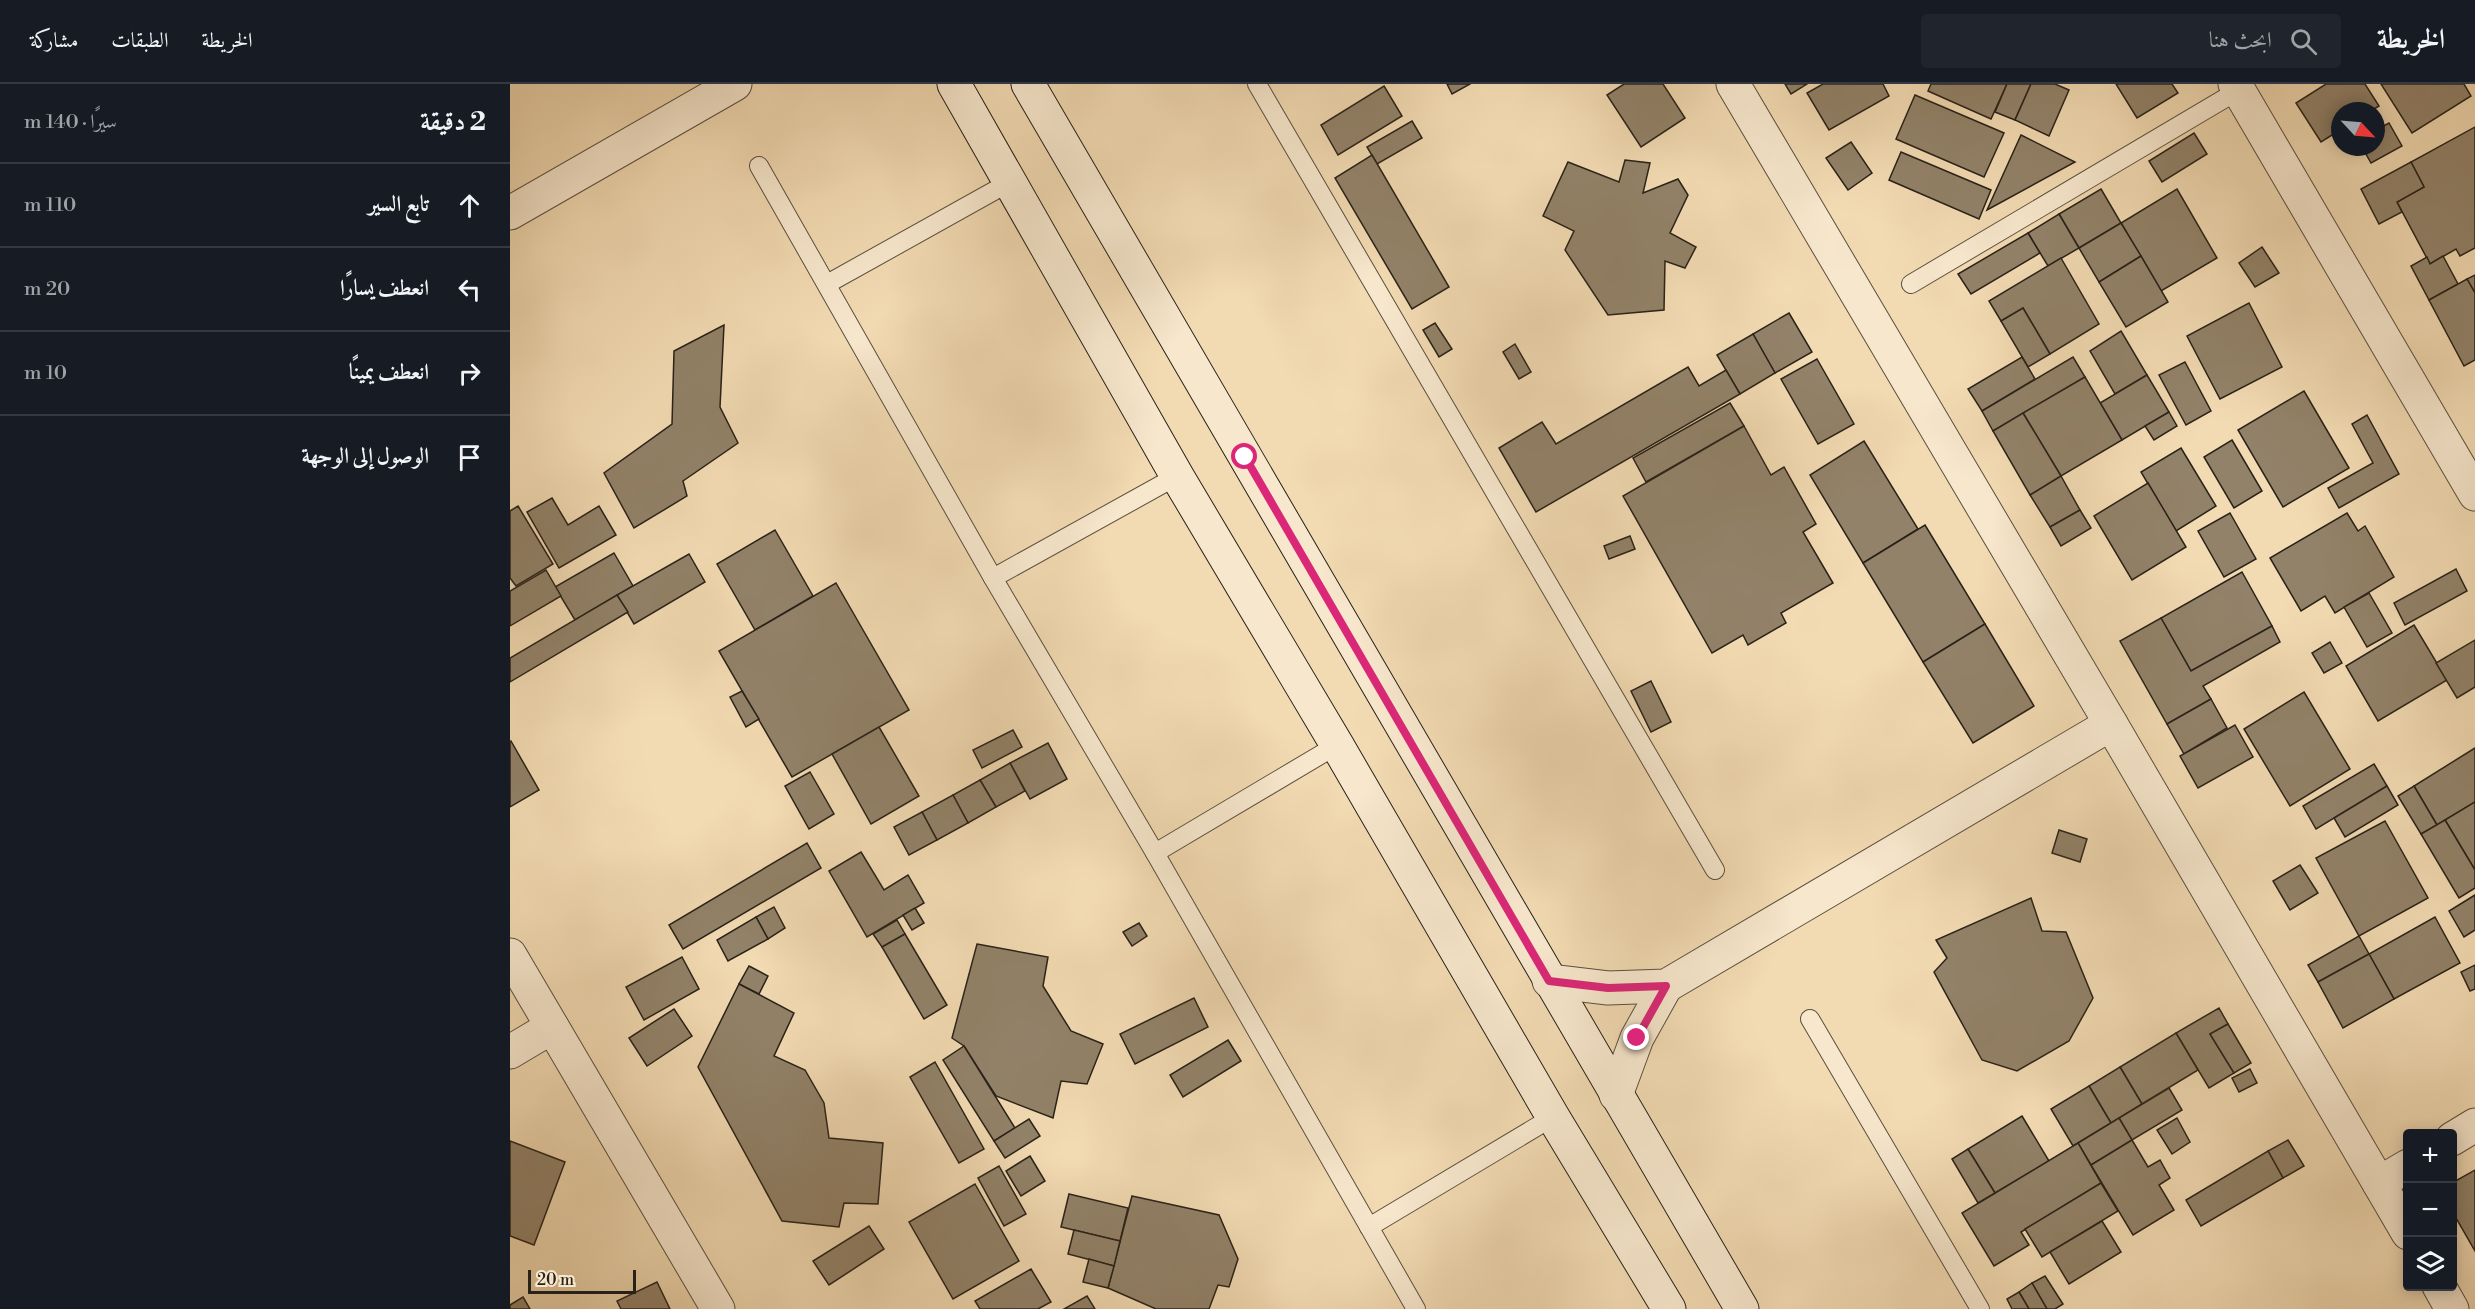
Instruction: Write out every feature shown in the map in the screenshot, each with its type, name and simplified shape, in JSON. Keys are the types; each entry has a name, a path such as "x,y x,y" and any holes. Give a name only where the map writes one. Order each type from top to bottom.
{"street":[{"path":"510,213 735,84"},
{"path":"954,84 1177,476 1665,1306"},
{"path":"1029,84 1549,981 1742,1309"},
{"path":"1733,84 2403,1224"},
{"path":"2237,87 2473,487"},
{"path":"1549,981 1608,988 1666,986 2111,724"},
{"path":"510,955 718,1309"},
{"path":"1616,1095 1637,1038 1666,986"},
{"path":"510,1052 552,1027"},
{"path":"2457,1136 2475,1125"},
{"path":"2379,1183 2403,1169"},
{"path":"2441,1291 2452,1309"}],"lane":[{"path":"1257,84 1715,870"},
{"path":"1911,284 2237,87"},
{"path":"759,166 993,578 1155,853 1416,1309"},
{"path":"827,284 1010,182"},
{"path":"993,578 1177,476"},
{"path":"1155,853 1337,745"},
{"path":"1810,1019 1980,1309"},
{"path":"1369,1227 1553,1117"}],"building":[{"path":"1447,84 1470,84 1452,94"},
{"path":"1624,84 1663,84 1685,118 1641,147 1607,95"},
{"path":"1785,84 1807,84 1791,94"},
{"path":"1823,84 1883,84 1889,96 1829,130 1807,93"},
{"path":"1931,84 2007,84 1991,119 1928,91"},
{"path":"2007,84 2031,84 2015,120 1995,112"},
{"path":"2031,84 2055,84 2069,90 2049,136 2015,120"},
{"path":"2116,84 2172,84 2178,93 2137,118"},
{"path":"2326,84 2365,84 2376,102 2331,102 2331,136 2321,142 2296,103"},
{"path":"2381,84 2464,84 2471,96 2412,133"},
{"path":"1384,86 1402,116 1338,155 1321,125"},
{"path":"1915,95 2004,133 1984,177 1896,139"},
{"path":"1412,121 1422,138 1377,164 1367,147"},
{"path":"2389,123 2402,146 2385,155 2385,125"},
{"path":"2475,127 2475,248 2460,256 2456,249 2430,264 2397,202 2424,187 2411,162"},
{"path":"2194,133 2207,154 2162,182 2149,161"},
{"path":"2021,135 2075,162 1987,210"},
{"path":"1851,142 1872,173 1848,190 1826,158"},
{"path":"1901,152 1991,190 1979,219 1889,180"},
{"path":"1372,155 1449,287 1412,309 1335,178"},
{"path":"2367,156 2384,156 2371,163"},
{"path":"1625,160 1650,163 1643,193 1678,179 1688,195 1670,233 1696,247 1685,268 1665,261 1664,310 1608,315 1565,250 1574,231 1543,216 1568,162 1619,182"},
{"path":"2411,162 2424,187 2397,202 2402,212 2379,224 2361,189"},
{"path":"2101,189 2121,223 2079,248 2059,214"},
{"path":"2177,189 2217,258 2161,291 2121,223"},
{"path":"2059,214 2079,248 2048,266 2028,233"},
{"path":"2121,223 2141,256 2099,282 2079,248"},
{"path":"2028,233 2040,253 1971,294 1958,274"},
{"path":"2262,247 2279,273 2255,287 2239,263"},
{"path":"2141,256 2168,302 2126,327 2099,282"},
{"path":"2443,256 2458,284 2429,300 2411,266 2427,257 2430,264"},
{"path":"2061,258 2099,324 2050,354 2023,308 2001,321 1989,301"},
{"path":"2475,275 2475,293 2467,279"},
{"path":"2467,279 2475,293 2475,360 2464,366 2429,300"},
{"path":"2249,303 2282,367 2220,399 2187,336"},
{"path":"2023,308 2050,354 2028,367 2001,321"},
{"path":"1789,313 1812,352 1775,373 1753,334"},
{"path":"1435,323 1452,349 1439,357 1423,330"},
{"path":"724,325 720,407 738,443 683,481 687,496 634,528 604,473 672,424 674,351"},
{"path":"2121,331 2147,375 2115,394 2090,351"},
{"path":"1753,334 1775,373 1740,394 1717,355"},
{"path":"1515,344 1531,372 1519,379 1503,352"},
{"path":"2022,357 2035,379 1982,411 1968,389"},
{"path":"2073,357 2085,377 1993,431 1982,411"},
{"path":"1817,359 1854,424 1818,444 1781,379"},
{"path":"2185,362 2211,411 2186,425 2159,375"},
{"path":"1688,367 1699,386 1726,370 1740,394 1536,512 1499,448 1542,422 1556,444"},
{"path":"2147,375 2169,412 2122,440 2100,403"},
{"path":"2085,377 2122,440 2061,476 2023,413"},
{"path":"2304,391 2349,468 2283,507 2238,430"},
{"path":"1730,403 1744,426 1646,482 1633,458"},
{"path":"2169,412 2177,426 2154,440 2145,426"},
{"path":"2023,413 2061,476 2030,495 1993,431"},
{"path":"2367,415 2399,474 2339,508 2328,488 2373,463 2352,424"},
{"path":"1744,426 1771,475 1784,467 1816,524 1803,532 1833,583 1781,613 1786,623 1748,645 1743,635 1712,653 1623,496"},
{"path":"2232,440 2262,491 2234,508 2204,457"},
{"path":"1864,441 1918,529 1863,563 1810,475"},
{"path":"2181,448 2216,506 2176,531 2141,472"},
{"path":"2061,476 2080,510 2050,527 2030,495"},
{"path":"2148,483 2186,547 2132,580 2094,516"},
{"path":"552,498 568,525 599,506 616,535 559,568 527,512"},
{"path":"518,506 553,564 516,586 510,578 510,511"},
{"path":"2080,510 2091,528 2061,546 2050,527"},
{"path":"2230,513 2256,559 2224,577 2198,531"},
{"path":"2347,513 2358,531 2365,526 2394,577 2335,613 2325,596 2301,611 2270,558"},
{"path":"1925,525 1985,624 1923,662 1863,563"},
{"path":"775,530 813,596 755,630 717,564"},
{"path":"1630,536 1635,549 1609,559 1604,546"},
{"path":"614,553 633,586 575,620 555,587"},
{"path":"689,554 705,582 634,624 617,595"},
{"path":"2456,569 2467,591 2405,625 2394,603"},
{"path":"546,570 561,596 510,626 510,591"},
{"path":"2242,572 2272,626 2191,671 2161,618"},
{"path":"836,583 909,710 792,777 719,651"},
{"path":"2369,593 2392,633 2367,647 2344,607"},
{"path":"617,595 628,612 510,682 510,658"},
{"path":"2161,618 2191,671 2272,626 2280,642 2203,686 2211,699 2167,724 2120,641"},
{"path":"1985,624 2034,706 1973,743 1923,662"},
{"path":"2414,625 2447,680 2378,721 2346,666"},
{"path":"2475,640 2475,687 2457,698 2436,663"},
{"path":"2330,642 2342,663 2324,673 2312,653"},
{"path":"1651,681 1671,722 1651,732 1631,691"},
{"path":"742,691 759,719 746,727 730,697"},
{"path":"2304,692 2350,769 2290,806 2244,729"},
{"path":"2211,699 2227,728 2184,754 2167,724"},
{"path":"2235,725 2253,757 2198,788 2180,756"},
{"path":"879,727 919,796 871,824 832,754"},
{"path":"1013,730 1022,747 982,768 973,750"},
{"path":"510,742 539,790 510,807"},
{"path":"1048,743 1067,779 1030,799 1010,763"},
{"path":"2475,748 2475,802 2437,825 2414,786"},
{"path":"1010,763 1025,791 996,807 980,780"},
{"path":"2374,764 2387,786 2316,829 2303,806"},
{"path":"810,772 834,814 809,829 785,786"},
{"path":"980,780 996,807 968,823 953,795"},
{"path":"2387,786 2398,805 2345,837 2334,818"},
{"path":"2414,786 2437,825 2421,834 2398,796"},
{"path":"953,795 968,823 937,840 922,812"},
{"path":"2475,802 2475,870 2445,820"},
{"path":"922,812 937,840 909,855 894,827"},
{"path":"2445,820 2475,870 2475,888 2459,898 2421,834"},
{"path":"2385,821 2428,898 2359,936 2316,858"},
{"path":"2059,830 2087,839 2080,862 2052,853"},
{"path":"807,843 821,868 683,949 669,925"},
{"path":"861,852 884,890 908,875 924,903 867,937 829,871"},
{"path":"2300,865 2318,893 2290,910 2273,881"},
{"path":"2475,895 2475,930 2464,937 2449,911"},
{"path":"2031,898 2042,931 2066,932 2093,998 2069,1041 2017,1071 1982,1060 1934,972 1947,958 1936,940"},
{"path":"774,907 785,928 768,939 756,917"},
{"path":"915,908 924,923 912,930 903,915"},
{"path":"756,917 768,939 728,961 717,940"},
{"path":"2435,917 2460,963 2394,999 2369,954"},
{"path":"897,920 905,934 882,947 873,934"},
{"path":"1139,923 1147,936 1132,946 1123,932"},
{"path":"905,934 947,1005 924,1019 882,947"},
{"path":"2359,936 2369,954 2318,982 2308,965"},
{"path":"977,944 1048,957 1043,986 1071,1031 1103,1044 1087,1084 1061,1081 1053,1118 996,1096 964,1046 952,1038"},
{"path":"2369,954 2394,999 2343,1028 2318,982"},
{"path":"682,957 699,989 644,1020 626,987"},
{"path":"2475,965 2475,989 2470,991 2461,972"},
{"path":"749,966 768,976 759,994 739,984"},
{"path":"739,984 794,1013 774,1056 805,1070 824,1103 829,1138 883,1143 878,1204 844,1203 839,1227 782,1221 698,1067"},
{"path":"1194,998 1208,1027 1135,1064 1120,1034"},
{"path":"2219,1008 2228,1024 2210,1034 2234,1073 2209,1088 2176,1033"},
{"path":"674,1009 692,1036 647,1066 629,1038"},
{"path":"2228,1024 2251,1063 2234,1073 2210,1034"},
{"path":"2176,1033 2198,1070 2142,1104 2120,1067"},
{"path":"1228,1040 1241,1061 1183,1097 1170,1075"},
{"path":"964,1046 1015,1128 994,1141 943,1060"},
{"path":"935,1062 984,1149 959,1163 910,1077"},
{"path":"2120,1067 2142,1104 2111,1123 2089,1086"},
{"path":"2250,1069 2257,1083 2239,1092 2232,1078"},
{"path":"2089,1086 2111,1123 2073,1146 2051,1109"},
{"path":"2169,1088 2182,1110 2132,1140 2119,1118"},
{"path":"2022,1116 2049,1161 1995,1193 1968,1149"},
{"path":"2119,1118 2132,1140 2091,1165 2078,1143"},
{"path":"2177,1118 2190,1142 2172,1154 2157,1130"},
{"path":"1029,1119 1040,1136 1005,1158 994,1141"},
{"path":"2132,1140 2148,1167 2160,1160 2170,1178 2159,1185 2174,1210 2133,1235 2091,1165"},
{"path":"2288,1140 2304,1166 2283,1178 2268,1151"},
{"path":"510,1141 565,1162 534,1245 510,1236"},
{"path":"2078,1143 2101,1183 2021,1232 2029,1245 1994,1266 1962,1213"},
{"path":"1968,1149 1995,1193 1978,1203 1952,1159"},
{"path":"2268,1151 2283,1178 2201,1226 2186,1200"},
{"path":"1030,1156 1045,1181 1021,1196 1006,1171"},
{"path":"999,1166 1026,1214 1004,1226 978,1178"},
{"path":"2475,1170 2475,1251 2457,1220 2457,1180"},
{"path":"2101,1183 2118,1211 2042,1257 2025,1229"},
{"path":"975,1184 1019,1261 953,1299 909,1222"},
{"path":"1069,1194 1128,1208 1120,1241 1061,1227"},
{"path":"1132,1196 1219,1215 1238,1259 1229,1287 1218,1285 1209,1309 1156,1309 1108,1288"},
{"path":"2102,1221 2121,1252 2069,1284 2050,1252"},
{"path":"869,1226 884,1249 829,1285 813,1261"},
{"path":"1074,1230 1120,1241 1114,1266 1068,1254"},
{"path":"1089,1259 1114,1266 1108,1288 1083,1282"},
{"path":"1031,1269 1051,1302 1038,1309 980,1309 975,1301"},
{"path":"2045,1276 2063,1304 2055,1309 2047,1309 2032,1283"},
{"path":"657,1282 670,1309 621,1309 617,1301"},
{"path":"2032,1283 2047,1309 2029,1309 2019,1292"},
{"path":"2019,1292 2029,1309 2012,1309 2007,1299"},
{"path":"1087,1296 1095,1309 1064,1309"},
{"path":"523,1297 530,1309 510,1309 510,1305"}],"route":[{"path":"1245,457 1549,981 1608,988 1666,986 1637,1038"}]}
